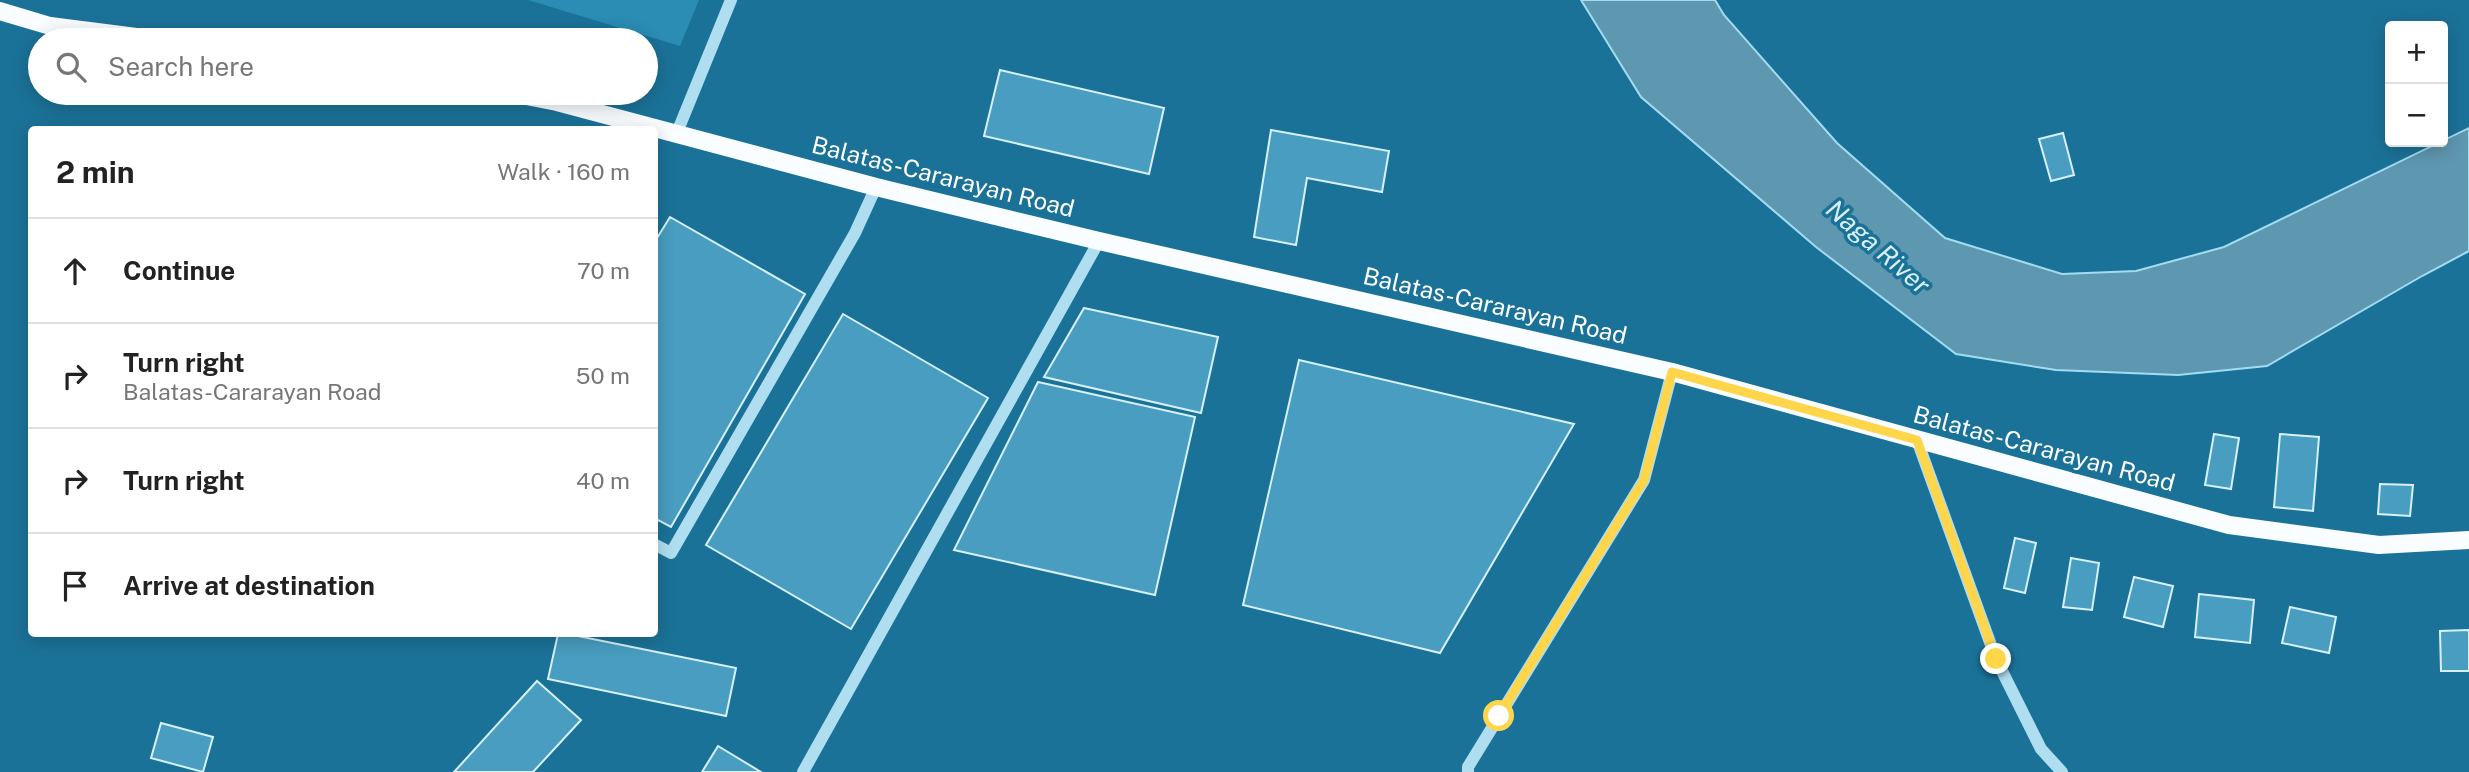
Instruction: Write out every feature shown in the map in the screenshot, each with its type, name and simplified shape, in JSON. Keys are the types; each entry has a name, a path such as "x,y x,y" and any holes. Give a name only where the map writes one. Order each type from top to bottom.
{"main road":[{"path":"0,10 50,26 66,28"},
{"name":"Balatas-Cararayan Road","path":"568,105 644,126"},
{"name":"Balatas-Cararayan Road","path":"658,130 876,187 1099,241 1672,372 2229,525 2379,545 2469,540"}],"street":[{"path":"677,135 731,0"},
{"path":"658,546 671,553 855,233 876,187"},
{"path":"803,772 1099,241"},
{"path":"1468,772 1468,767 1644,480 1672,372"},
{"path":"1917,440 1996,659 2041,749 2062,772"}],"shaded area":[{"path":"528,0 699,0 680,46 658,39 658,28 621,28"}],"water":[{"name":"Naga River","path":"1581,0 1715,0 1724,15 1837,143 1945,238 2062,274 2136,271 2224,247 2430,147 2448,147 2448,138 2469,128 2469,251 2267,366 2178,375 2056,370 1956,354 1816,247 1641,97"}],"building":[{"path":"1000,70 1164,108 1149,174 984,136"},
{"path":"1271,130 1389,151 1382,192 1307,178 1296,245 1254,237"},
{"path":"2063,133 2074,175 2051,181 2039,139"},
{"path":"670,217 805,294 671,527 658,520 658,236"},
{"path":"1084,308 1218,337 1201,413 1044,377"},
{"path":"843,314 988,398 851,629 706,545"},
{"path":"1299,360 1574,424 1440,653 1243,605"},
{"path":"1038,382 1195,417 1155,595 954,550"},
{"path":"2214,434 2239,438 2231,489 2205,485"},
{"path":"2280,434 2319,437 2313,511 2274,507"},
{"path":"2380,484 2413,485 2410,516 2378,514"},
{"path":"2015,538 2036,543 2025,593 2004,588"},
{"path":"2071,558 2099,563 2092,610 2063,607"},
{"path":"2134,577 2173,586 2163,627 2124,617"},
{"path":"2199,594 2254,600 2250,643 2195,637"},
{"path":"2290,607 2336,617 2329,653 2282,643"},
{"path":"2469,630 2469,671 2441,671 2440,631"},
{"path":"557,637 583,637 736,668 726,716 548,679"},
{"path":"537,681 581,720 533,772 454,772"},
{"path":"161,723 213,737 203,772 151,758"},
{"path":"718,746 761,772 702,772"}],"route":[{"path":"1499,716 1644,480 1672,372 1917,440 1996,659"}]}
